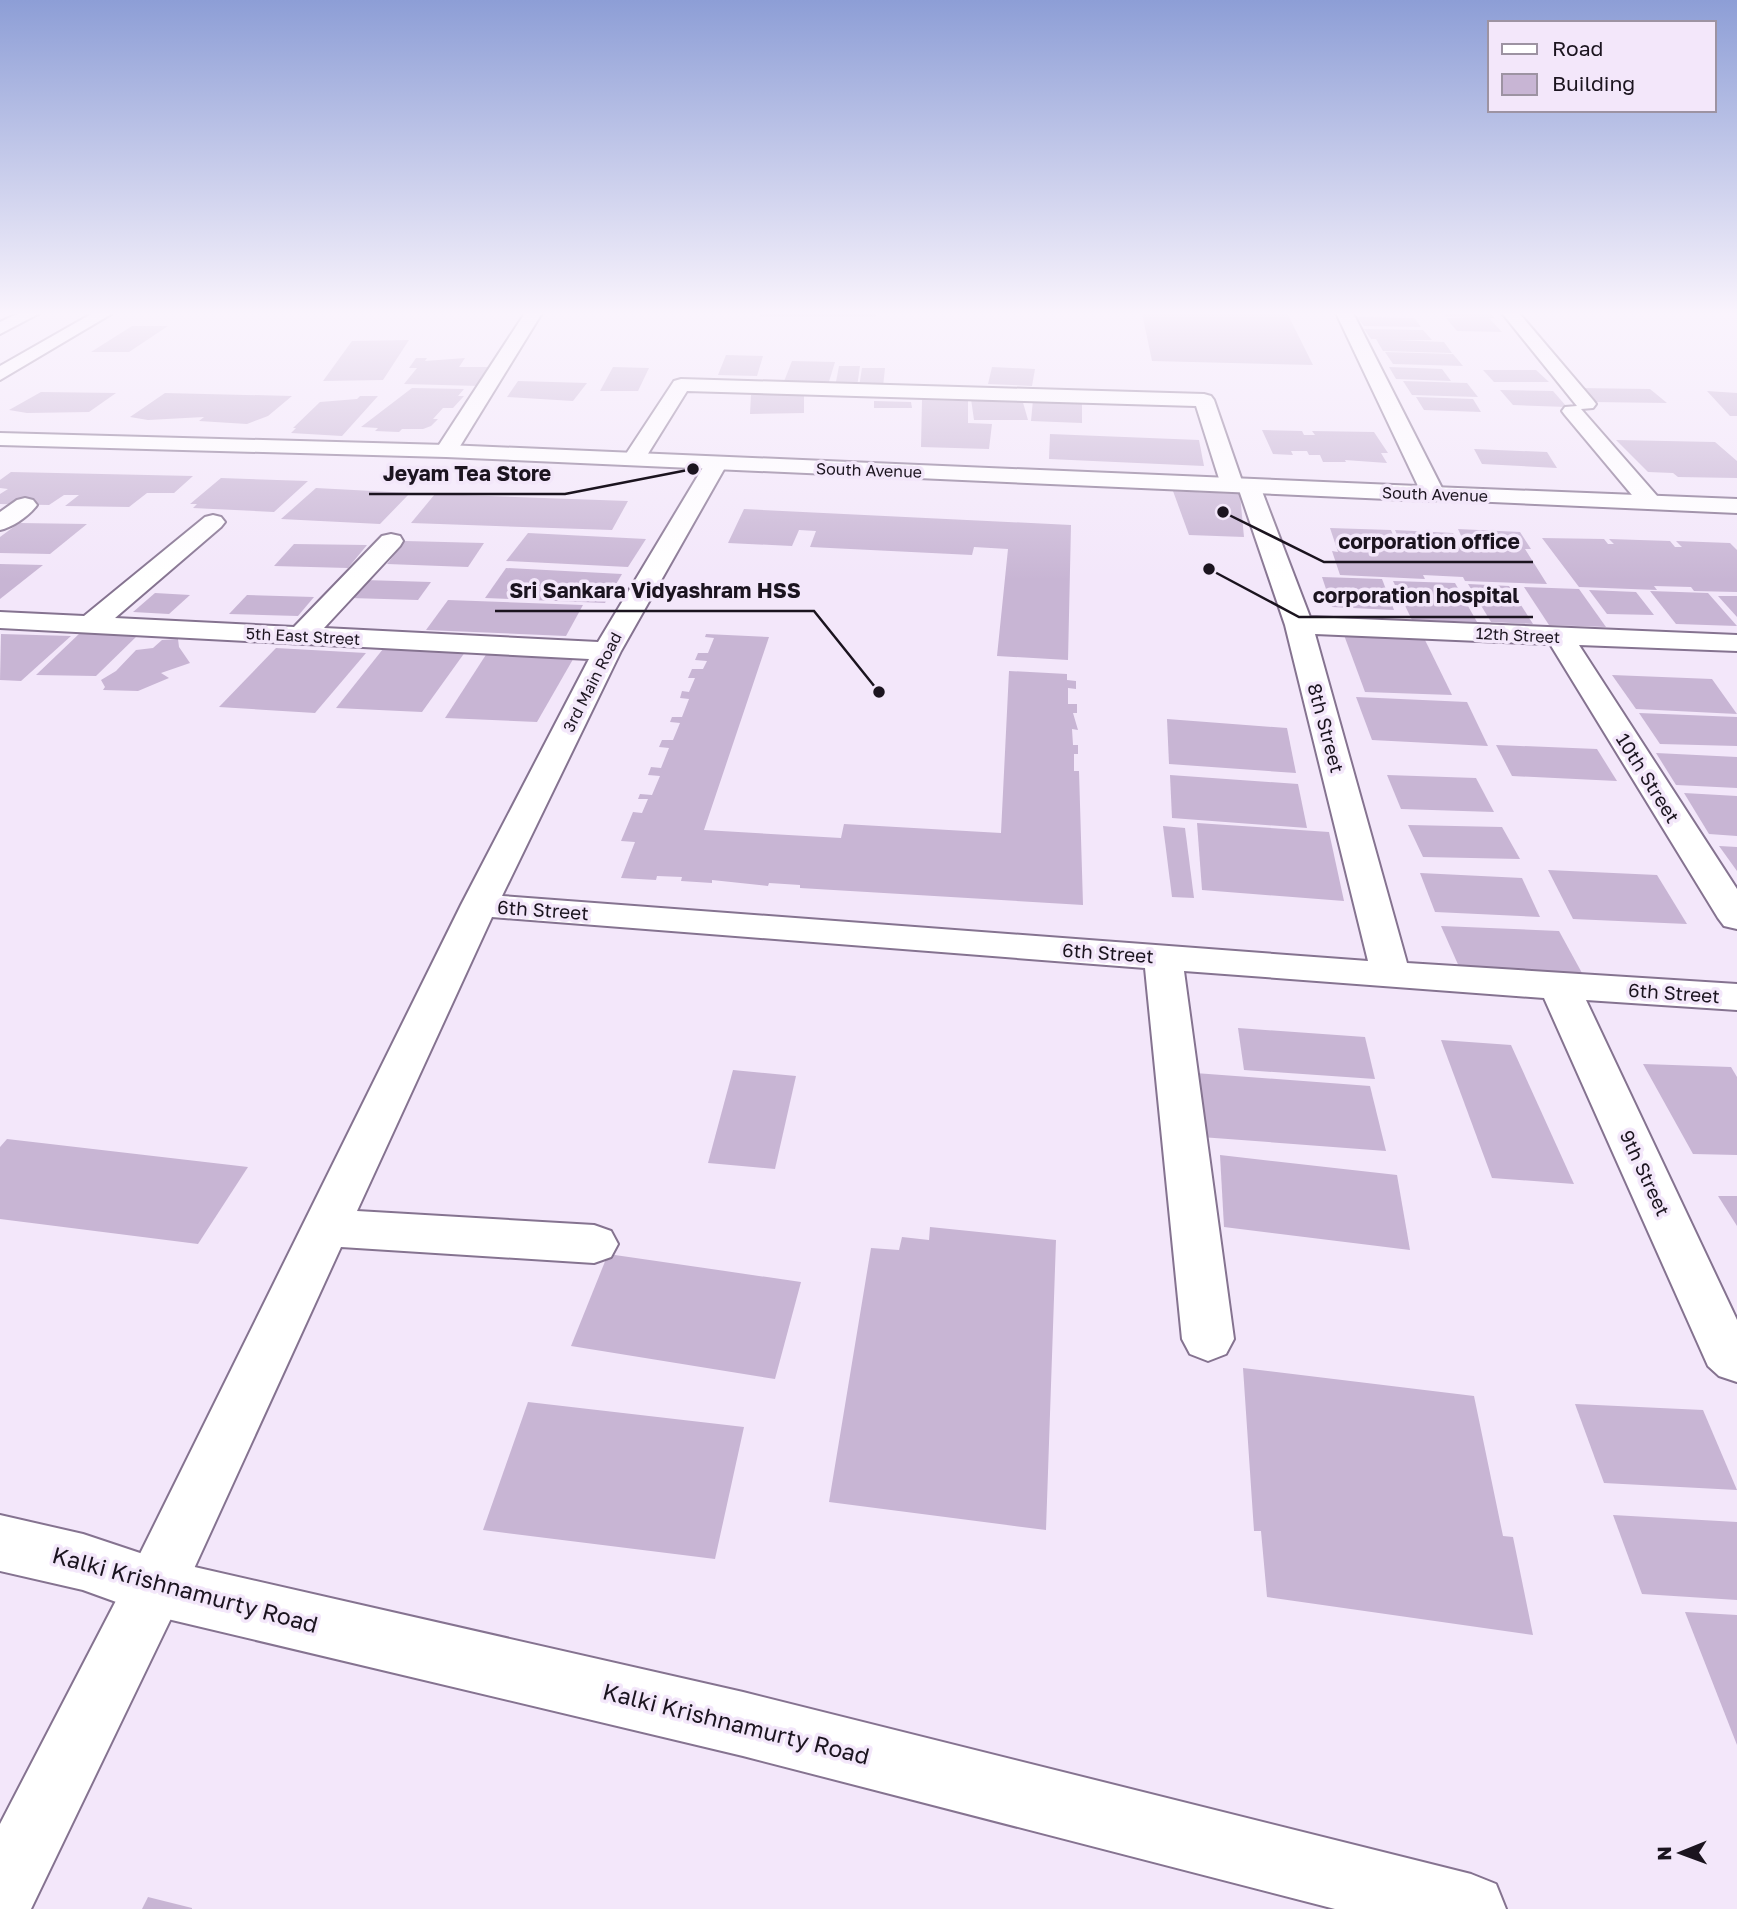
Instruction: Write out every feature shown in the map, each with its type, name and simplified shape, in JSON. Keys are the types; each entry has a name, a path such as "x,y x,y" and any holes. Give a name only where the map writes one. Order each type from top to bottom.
{"street":[{"path":"446,451 477,402"},
{"name":"8th Street","path":"633,460 670,402"},
{"name":"8th Street","path":"1205,402 1299,625 1391,975"},
{"path":"1388,402 1433,494"},
{"path":"1575,402 1650,502"},
{"name":"South Avenue","path":"0,439 446,451 1737,506"},
{"name":"3rd Main Road","path":"0,1897 155,1587 479,905 607,652 716,464"},
{"path":"0,523 25,505"},
{"path":"91,624 213,522"},
{"path":"300,636 391,541"},
{"name":"5th East Street","path":"0,620 607,652"},
{"name":"12th Street","path":"1299,625 1737,643"},
{"name":"10th Street","path":"1560,637 1737,918"},
{"name":"6th Street","path":"479,905 1391,975 1737,997"},
{"path":"1163,957 1208,1339"},
{"name":"9th Street","path":"1559,986 1727,1352 1735,1359"},
{"path":"327,1228 593,1244"},
{"name":"Kalki Krishnamurty Road","path":"0,1543 83,1562 155,1587 743,1724 1471,1909"}],"building":[{"path":"23,402 103,402 89,412 27,413 9,410"},
{"path":"152,402 285,402 268,416 247,424 199,421 204,417 148,420 130,417"},
{"path":"320,402 373,402 342,436 291,433 296,428 293,428"},
{"path":"394,402 458,402 453,408 443,408 433,419 438,419 423,429 402,429 399,432 375,431 378,428 361,427"},
{"path":"751,402 804,402 804,413 750,414"},
{"path":"874,402 911,402 912,408 874,408"},
{"path":"922,402 968,402 968,423 992,424 989,449 921,447"},
{"path":"971,402 1023,402 1028,420 974,420"},
{"path":"1033,402 1082,402 1082,423 1031,421"},
{"path":"1419,402 1475,402 1481,412 1424,410"},
{"path":"1510,402 1563,402 1567,407 1513,405"},
{"path":"1717,402 1737,402 1737,416 1730,416"},
{"path":"1262,430 1302,431 1304,435 1315,435 1312,431 1374,432 1388,453 1381,453 1387,463 1345,460 1346,462 1323,462 1320,455 1309,455 1307,451 1291,451 1293,455 1273,454"},
{"path":"1050,434 1199,440 1204,466 1049,459"},
{"path":"1616,440 1715,442 1737,461 1737,478 1678,477 1673,473 1648,472"},
{"path":"1474,449 1547,452 1557,468 1482,464"},
{"path":"11,472 193,476 174,493 147,493 129,507 65,506 79,495 64,495 49,505 0,504 0,494 8,489 0,488 0,480"},
{"path":"221,478 308,481 274,512 193,508 197,504 190,504"},
{"path":"316,488 410,493 380,524 281,519"},
{"path":"1173,491 1240,494 1244,537 1189,535"},
{"path":"435,494 628,501 612,530 411,523"},
{"path":"744,509 1071,525 1068,660 997,656 1008,549 974,547 972,555 810,547 816,531 799,530 792,546 728,543"},
{"path":"19,523 87,524 50,554 0,553 0,537"},
{"path":"1330,528 1391,530 1394,537 1398,537 1395,530 1453,533 1458,542 1464,542 1458,529 1520,532 1531,549 1525,549 1547,584 1465,581 1463,577 1423,575 1425,579 1340,575 1332,551 1338,552"},
{"path":"528,533 646,539 628,567 506,561"},
{"path":"1542,538 1604,539 1608,544 1614,544 1609,539 1670,541 1675,547 1682,547 1676,541 1730,543 1737,550 1737,592 1694,591 1691,587 1654,586 1657,590 1579,587"},
{"path":"405,541 484,543 468,567 387,564"},
{"path":"294,544 367,545 348,568 274,566"},
{"path":"0,564 43,565 0,599"},
{"path":"506,568 622,574 605,603 485,598"},
{"path":"1322,577 1382,579 1394,610 1332,607"},
{"path":"364,580 431,582 418,600 350,598"},
{"path":"1393,581 1455,583 1477,622 1412,620"},
{"path":"1468,584 1509,586 1533,624 1491,622"},
{"path":"1524,587 1579,589 1606,627 1549,625"},
{"path":"1589,590 1636,592 1654,615 1607,614"},
{"path":"1650,591 1708,593 1737,626 1676,624"},
{"path":"155,593 190,595 169,614 133,612"},
{"path":"247,595 314,597 298,616 229,614"},
{"path":"1718,596 1737,596 1737,617"},
{"path":"448,600 583,605 566,636 426,630"},
{"path":"80,633 138,635 96,676 36,675"},
{"path":"1,634 71,636 21,681 0,680"},
{"path":"706,634 769,637 704,830 841,838 844,824 1001,833 1009,671 1067,674 1067,680 1076,681 1076,689 1068,688 1068,704 1077,704 1077,713 1073,713 1078,730 1072,729 1073,745 1078,745 1078,754 1074,754 1074,771 1079,771 1083,905 800,888 800,885 769,883 768,886 712,880 712,883 681,881 682,877 657,876 656,880 621,878 635,842 621,841 633,812 642,813 648,799 638,799 640,794 652,795 660,776 648,775 651,767 661,768 669,748 659,747 662,740 673,740 680,723 670,722 672,717 682,717 689,699 680,698 682,691 689,692 695,678 688,678 692,669 703,669 707,661 695,660 698,653 708,653 714,638 705,637"},
{"path":"1344,635 1424,638 1452,695 1365,692"},
{"path":"178,639 179,647 190,663 161,673 169,678 138,691 103,690 105,687 101,680 116,671 136,650 153,648 162,640"},
{"path":"387,644 468,648 422,712 336,708"},
{"path":"276,648 366,653 315,713 219,707"},
{"path":"489,650 576,654 537,722 445,718"},
{"path":"1612,675 1712,679 1737,714 1636,709"},
{"path":"1356,697 1467,702 1488,746 1372,740"},
{"path":"1639,713 1737,717 1737,746 1660,744"},
{"path":"1167,719 1287,728 1296,773 1169,764"},
{"path":"1496,745 1597,749 1617,781 1512,776"},
{"path":"1656,753 1737,757 1737,788 1676,785"},
{"path":"1170,775 1298,784 1307,828 1172,818"},
{"path":"1387,775 1476,778 1494,812 1401,809"},
{"path":"1684,793 1737,796 1737,836 1709,834"},
{"path":"1197,823 1329,832 1344,901 1202,890"},
{"path":"1408,825 1502,827 1520,859 1423,857"},
{"path":"1163,826 1185,828 1194,898 1172,897"},
{"path":"1719,846 1737,847 1737,871"},
{"path":"1548,870 1657,875 1687,924 1573,919"},
{"path":"1420,873 1522,878 1540,917 1435,912"},
{"path":"1441,926 1559,931 1582,973 1460,969"},
{"path":"1238,1028 1365,1037 1375,1079 1244,1070"},
{"path":"1441,1040 1511,1045 1574,1184 1492,1178"},
{"path":"1643,1064 1731,1067 1737,1077 1737,1155 1693,1154"},
{"path":"733,1070 796,1076 775,1169 708,1163"},
{"path":"1195,1073 1370,1086 1386,1151 1201,1137"},
{"path":"7,1139 248,1167 198,1244 0,1219 0,1147"},
{"path":"1220,1155 1397,1175 1410,1250 1224,1227"},
{"path":"1718,1196 1737,1196 1737,1226"},
{"path":"930,1227 1056,1240 1046,1530 829,1502 871,1248 899,1250 902,1237 929,1240"},
{"path":"608,1254 801,1282 775,1379 571,1346"},
{"path":"1243,1368 1474,1396 1503,1536 1513,1537 1533,1635 1267,1597 1261,1531 1254,1531"},
{"path":"528,1402 744,1427 715,1559 483,1530"},
{"path":"1575,1404 1703,1410 1737,1490 1604,1483"},
{"path":"1613,1515 1737,1522 1737,1600 1642,1594"},
{"path":"1685,1612 1737,1615 1737,1745"},
{"path":"148,1897 192,1908 192,1909 142,1909"}],"place":[{"name":"Jeyam Tea Store","path":"693,469"},
{"name":"corporation office","path":"1223,512"},
{"name":"corporation hospital","path":"1209,569"},
{"name":"Sri Sankara Vidyashram HSS","path":"879,692"}]}
